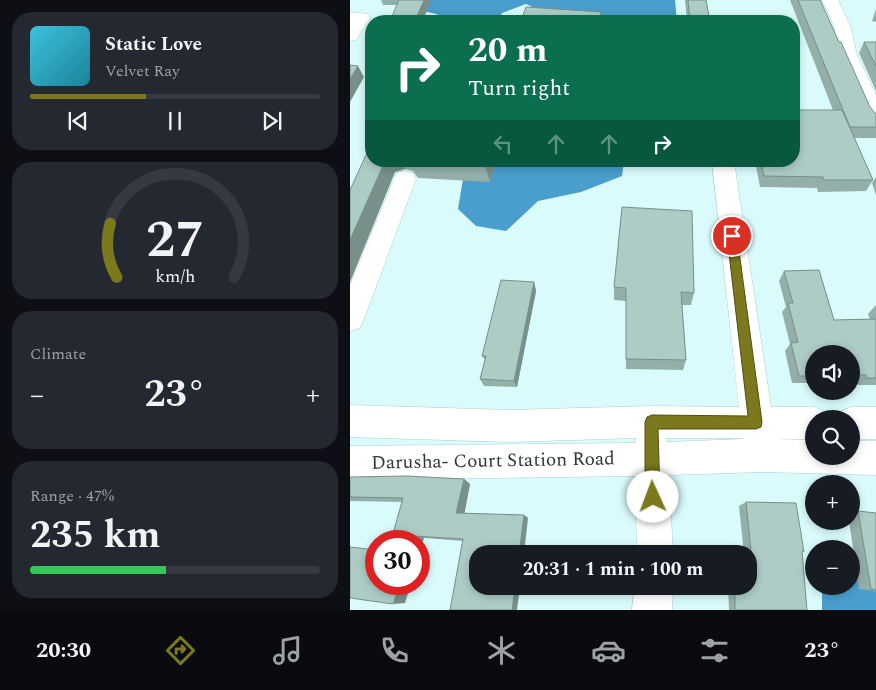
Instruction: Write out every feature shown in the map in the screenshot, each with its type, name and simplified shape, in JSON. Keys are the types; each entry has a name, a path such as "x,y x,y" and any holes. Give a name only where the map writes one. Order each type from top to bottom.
{"street":[{"path":"830,0 842,25 848,55 876,117"},
{"path":"350,36 361,14"},
{"path":"724,167 756,422 762,455"},
{"path":"350,319 405,179"},
{"name":"Darusha- Court Station Road","path":"350,421 509,426 652,422 805,423"},
{"path":"652,422 651,459 655,545"},
{"path":"860,423 876,423"},
{"name":"Darusha- Court Station Road","path":"350,463 651,459 762,455 876,458"},
{"path":"652,610 653,595"}],"water":[{"path":"426,0 675,0 676,15 549,15 526,4 502,13 501,15 438,15 419,10"},
{"path":"476,167 623,167 622,176 581,192 538,201 506,231 476,226 458,209 463,179 469,169"},
{"path":"860,557 876,558 876,610 822,610 822,595 860,595"}],"building":[{"path":"399,0 424,0 418,15 393,15"},
{"path":"688,0 706,0 709,15 689,15"},
{"path":"798,0 820,0 870,107 876,113 876,127 850,127"},
{"path":"526,7 601,12 600,15 523,15"},
{"path":"864,42 876,42 876,66"},
{"path":"350,65 358,66 350,79"},
{"path":"800,110 842,110 873,180 824,180 823,177 764,176 762,167 800,167"},
{"path":"365,157 365,167 382,167 350,240 350,190"},
{"path":"622,207 692,211 694,293 681,292 686,360 626,359 626,288 614,287"},
{"path":"819,270 834,320 876,319 876,378 866,378 866,375 860,375 860,345 805,345 805,376 799,376 791,343 798,342 788,303 793,303 784,271"},
{"path":"501,280 534,282 514,381 480,379 486,356 482,356"},
{"path":"406,476 464,479 456,513 524,515 520,545 469,545 469,595 514,595 512,610 450,610 463,539 430,537 430,530 394,530 403,498 350,497 350,477"},
{"path":"746,502 796,503 804,552 802,551 807,610 735,610 735,595 757,595 757,545 750,545"},
{"path":"860,511 876,513 876,590 871,589 860,523"},
{"path":"350,547 365,549 365,595 396,595 393,604 350,598"}],"route":[{"path":"653,497 652,422 756,422 732,236"}]}
